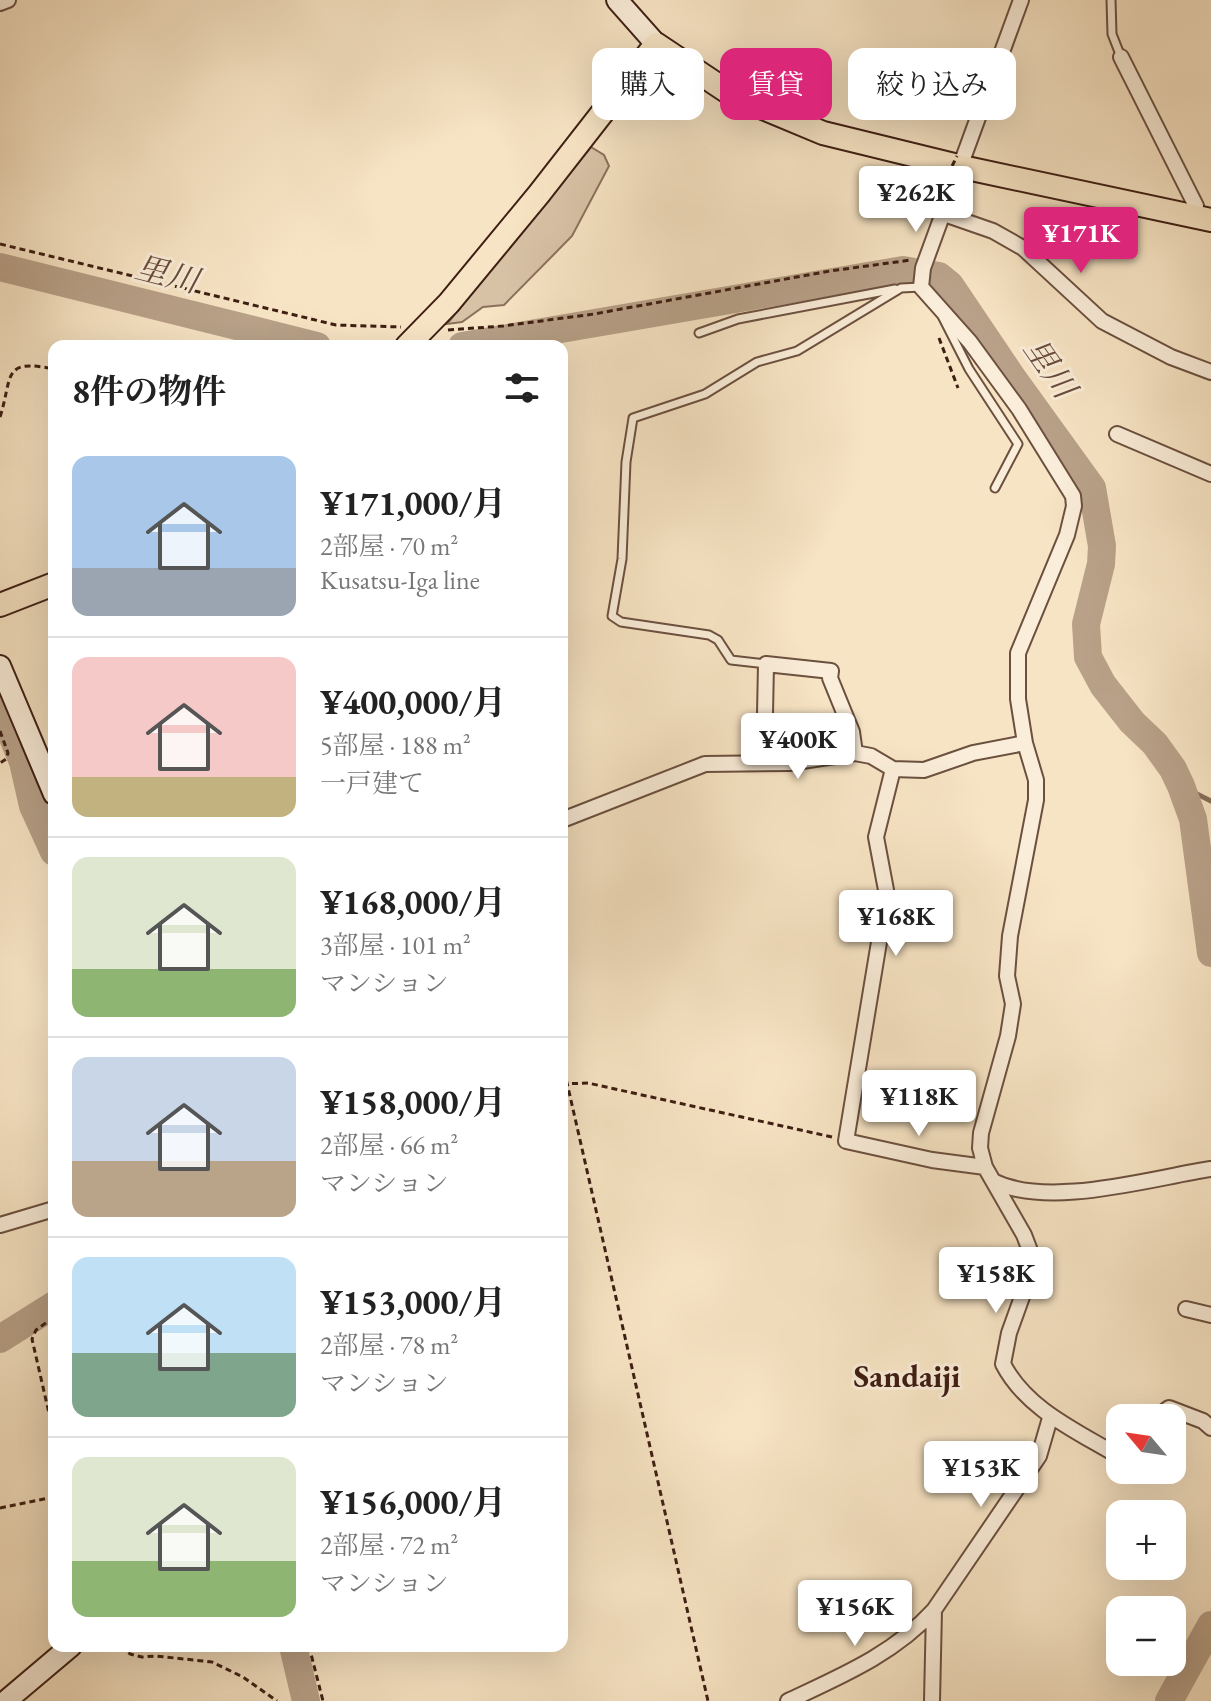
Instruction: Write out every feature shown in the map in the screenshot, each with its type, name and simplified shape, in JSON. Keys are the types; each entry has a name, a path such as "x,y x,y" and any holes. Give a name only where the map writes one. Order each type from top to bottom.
{"main road":[{"path":"413,339 449,303 539,194 656,44 734,96 823,133 1202,218"},
{"path":"0,605 48,586"}],"street":[{"path":"0,3 8,0"},
{"path":"1021,0 959,162 922,279 1019,409 1073,496 1074,506 1067,535 1018,653 1018,699 1025,743 1036,780 1036,800 1010,936 1007,976 1013,1004 1008,1036 981,1133 980,1148 985,1167 1024,1235 1032,1256 1003,1364 1012,1382 1050,1418 1106,1449"},
{"path":"621,1 656,44"},
{"path":"1121,57 1202,218"},
{"path":"944,214 993,231 1023,248 1102,321 1171,357 1211,372"},
{"path":"1117,434 1211,474"},
{"path":"764,763 766,664 831,671 830,678 852,732 855,753"},
{"path":"0,666 48,780"},
{"path":"568,818 705,764 789,763 855,753 871,756 893,769 924,770 973,753 1025,743"},
{"path":"893,769 876,837 886,890 884,912 846,1141 932,1160 985,1167"},
{"path":"993,1181 1008,1188 1066,1192 1211,1169"},
{"path":"0,1225 48,1211"},
{"path":"1186,1309 1211,1315"},
{"path":"1186,1414 1211,1428"},
{"path":"788,1701 865,1665 915,1631 934,1610 1039,1456 1050,1418"},
{"path":"932,1701 934,1610"},
{"path":"6,1701 64,1652"}],"lane":[{"path":"1111,0 1112,34 1121,57"},
{"path":"766,664 731,660 718,640 709,635 621,622 612,616 622,559 626,462 633,418 705,394 757,362 797,351 901,288 922,279"},
{"path":"699,333 738,319 901,288"},
{"path":"936,301 969,369 1018,444 995,488"}],"path":[{"path":"939,193 959,162"},
{"path":"937,334 958,388"},
{"path":"0,417 14,370 20,365 29,364 48,368"},
{"path":"0,731 8,753 0,763"},
{"path":"568,1083 588,1083 846,1141"},
{"path":"568,1100 708,1701"},
{"path":"48,1321 36,1330 32,1339 48,1409"},
{"path":"0,1508 48,1498"},
{"path":"128,1652 142,1657 212,1662 243,1677 277,1701"},
{"path":"311,1652 323,1701"}],"shaded area":[{"path":"591,147 604,155 609,166 572,236 504,305 483,307 462,322 447,324"}],"waterway":[{"name":"里川","path":"0,267 293,340"},
{"name":"里川","path":"497,340 903,270 939,276 950,285 1092,488 1102,546 1101,564 1086,624 1088,657 1103,685 1132,722 1155,744 1181,786 1193,819 1211,953"},
{"path":"0,706 23,762 33,806 48,839"},
{"path":"1181,786 1211,801"},
{"path":"0,1339 48,1309"},
{"name":"里川","path":"1169,1701 1211,1625"},
{"path":"294,1652 306,1701"}],"district":[{"name":"Sandaiji","path":"907,1376"}]}
